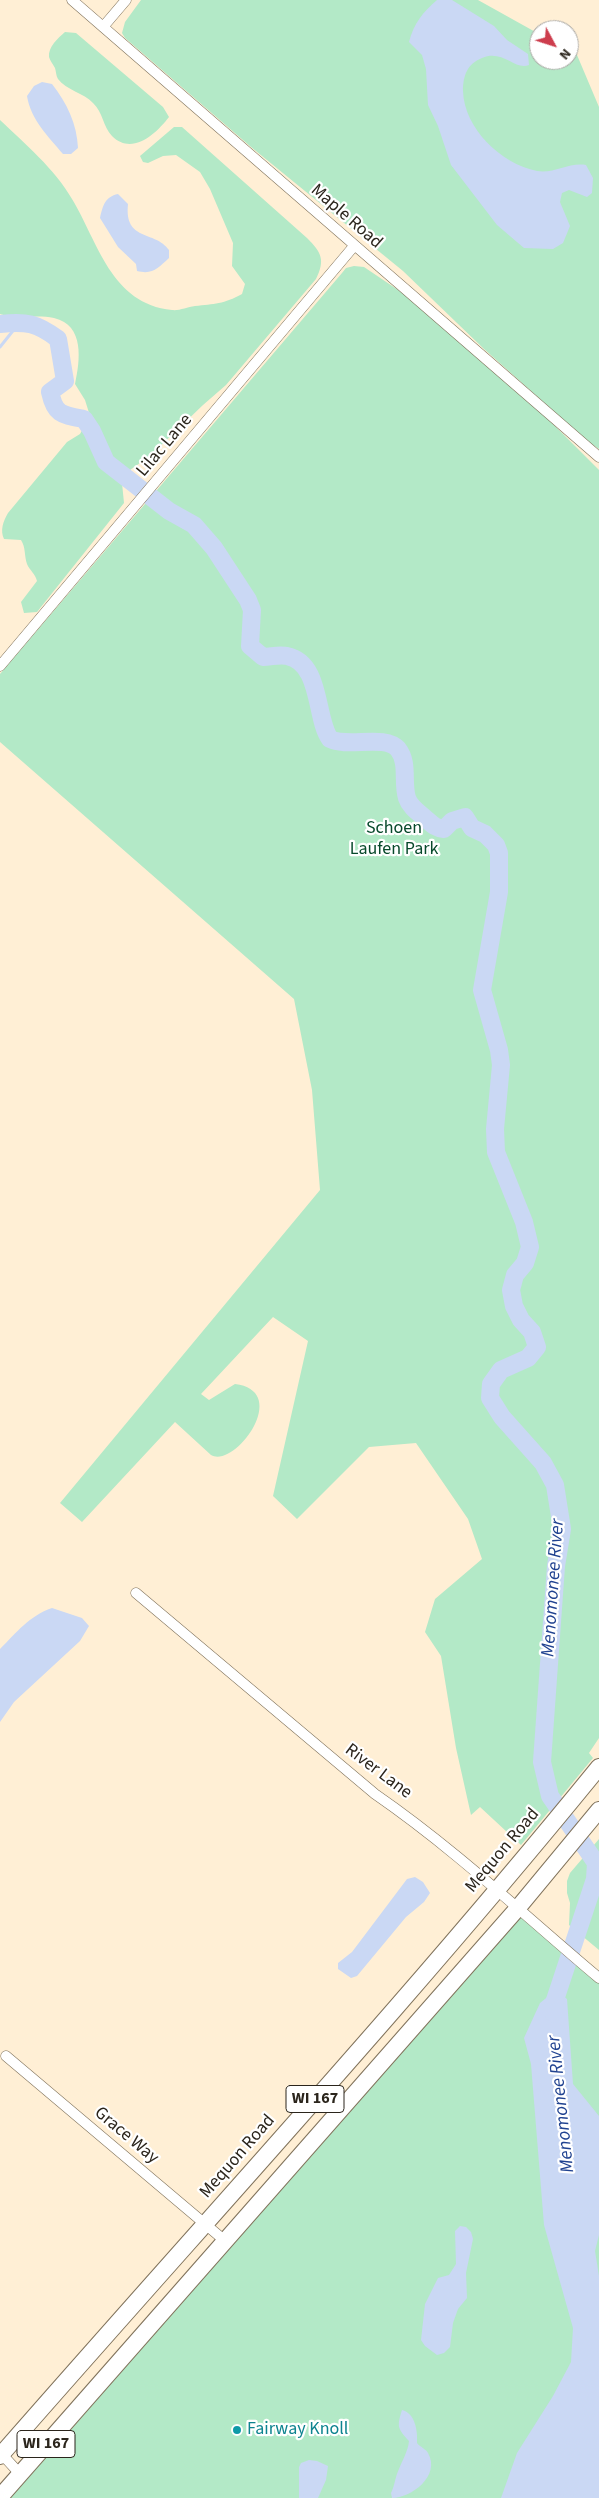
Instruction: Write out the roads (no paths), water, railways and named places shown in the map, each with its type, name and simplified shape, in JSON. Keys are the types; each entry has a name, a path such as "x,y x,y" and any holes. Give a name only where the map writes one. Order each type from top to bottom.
{"main road":[{"name":"Mequon Road","path":"0,2454 206,2225 498,1889 599,1767"},
{"name":"WI 167","path":"0,2497 382,2060 517,1909 599,1810"},
{"path":"363,2044 382,2060"}],"street":[{"name":"Maple Road","path":"72,0 599,457"},
{"path":"103,27 126,0"},
{"name":"Lilac Lane","path":"0,666 354,246"},
{"name":"River Lane","path":"136,1593 375,1794 414,1820 498,1889 517,1909 599,1978"},
{"name":"Grace Way","path":"6,2056 224,2240"},
{"path":"0,2454 20,2474"}],"water":[{"path":"437,0 452,0 494,26 507,40 528,54 529,65 524,66 496,56 482,58 469,67 465,76 463,91 465,105 477,131 510,161 537,171 586,165 593,178 592,193 587,197 569,190 562,193 560,202 570,226 563,243 553,249 524,248 497,225 451,165 438,126 428,105 426,69 422,55 409,42 420,18"},
{"path":"42,82 52,84 70,114 76,131 78,148 71,154 63,154 32,113 27,96 34,86"},
{"path":"118,194 128,204 128,216 136,230 163,244 169,250 169,258 155,270 147,272 137,271 136,264 118,247 100,218 107,199"},
{"path":"52,1608 82,1618 89,1626 80,1641 14,1702 0,1722 0,1649 30,1620"},
{"path":"415,1877 423,1882 430,1893 424,1902 406,1917 357,1976 351,1978 338,1969 338,1963 352,1952 407,1879"},
{"path":"556,1990 567,1999 573,2084 599,2116 599,2235 595,2251 599,2276 599,2498 501,2498 517,2453 553,2396 571,2362 573,2328 544,2225 531,2064 524,2038 540,2003"},
{"path":"460,2226 466,2227 471,2232 473,2239 466,2273 467,2298 458,2309 453,2323 450,2347 444,2353 437,2355 425,2346 421,2340 425,2304 438,2278 449,2275 456,2264 455,2231"},
{"path":"402,2410 410,2415 415,2423 417,2443 428,2453 431,2470 422,2484 415,2490 400,2497 392,2498 391,2493 409,2441 399,2427"},
{"path":"309,2460 328,2466 326,2480 318,2498 299,2498 299,2467 301,2463"}],"waterway":[{"path":"0,347 20,322"},
{"name":"Menomonee River","path":"0,324 31,324 44,329 58,339 65,381 50,392 57,410 65,415 84,419 92,431 106,462 169,511 194,525 214,548 248,600 252,610 250,646 263,657 287,656 298,661 306,669 312,680 325,730 330,739 346,742 384,742 398,749 403,760 407,798 414,809 438,828 444,829 452,821 465,817 472,828 485,834 496,845 499,853 499,892 482,990 499,1050 501,1065 495,1129 496,1152 524,1222 530,1247 525,1263 515,1275 511,1290 514,1306 521,1320 532,1332 537,1347 528,1358 501,1370 491,1384 490,1398 502,1417 543,1463 555,1485 562,1529 556,1566 542,1762 550,1796 596,1863 595,1879 554,2003 554,2014"}],"place":[{"name":"Fairway Knoll","path":"237,2430"}],"park label":[{"name":"Schoen Laufen Park","path":"394,840"}]}
